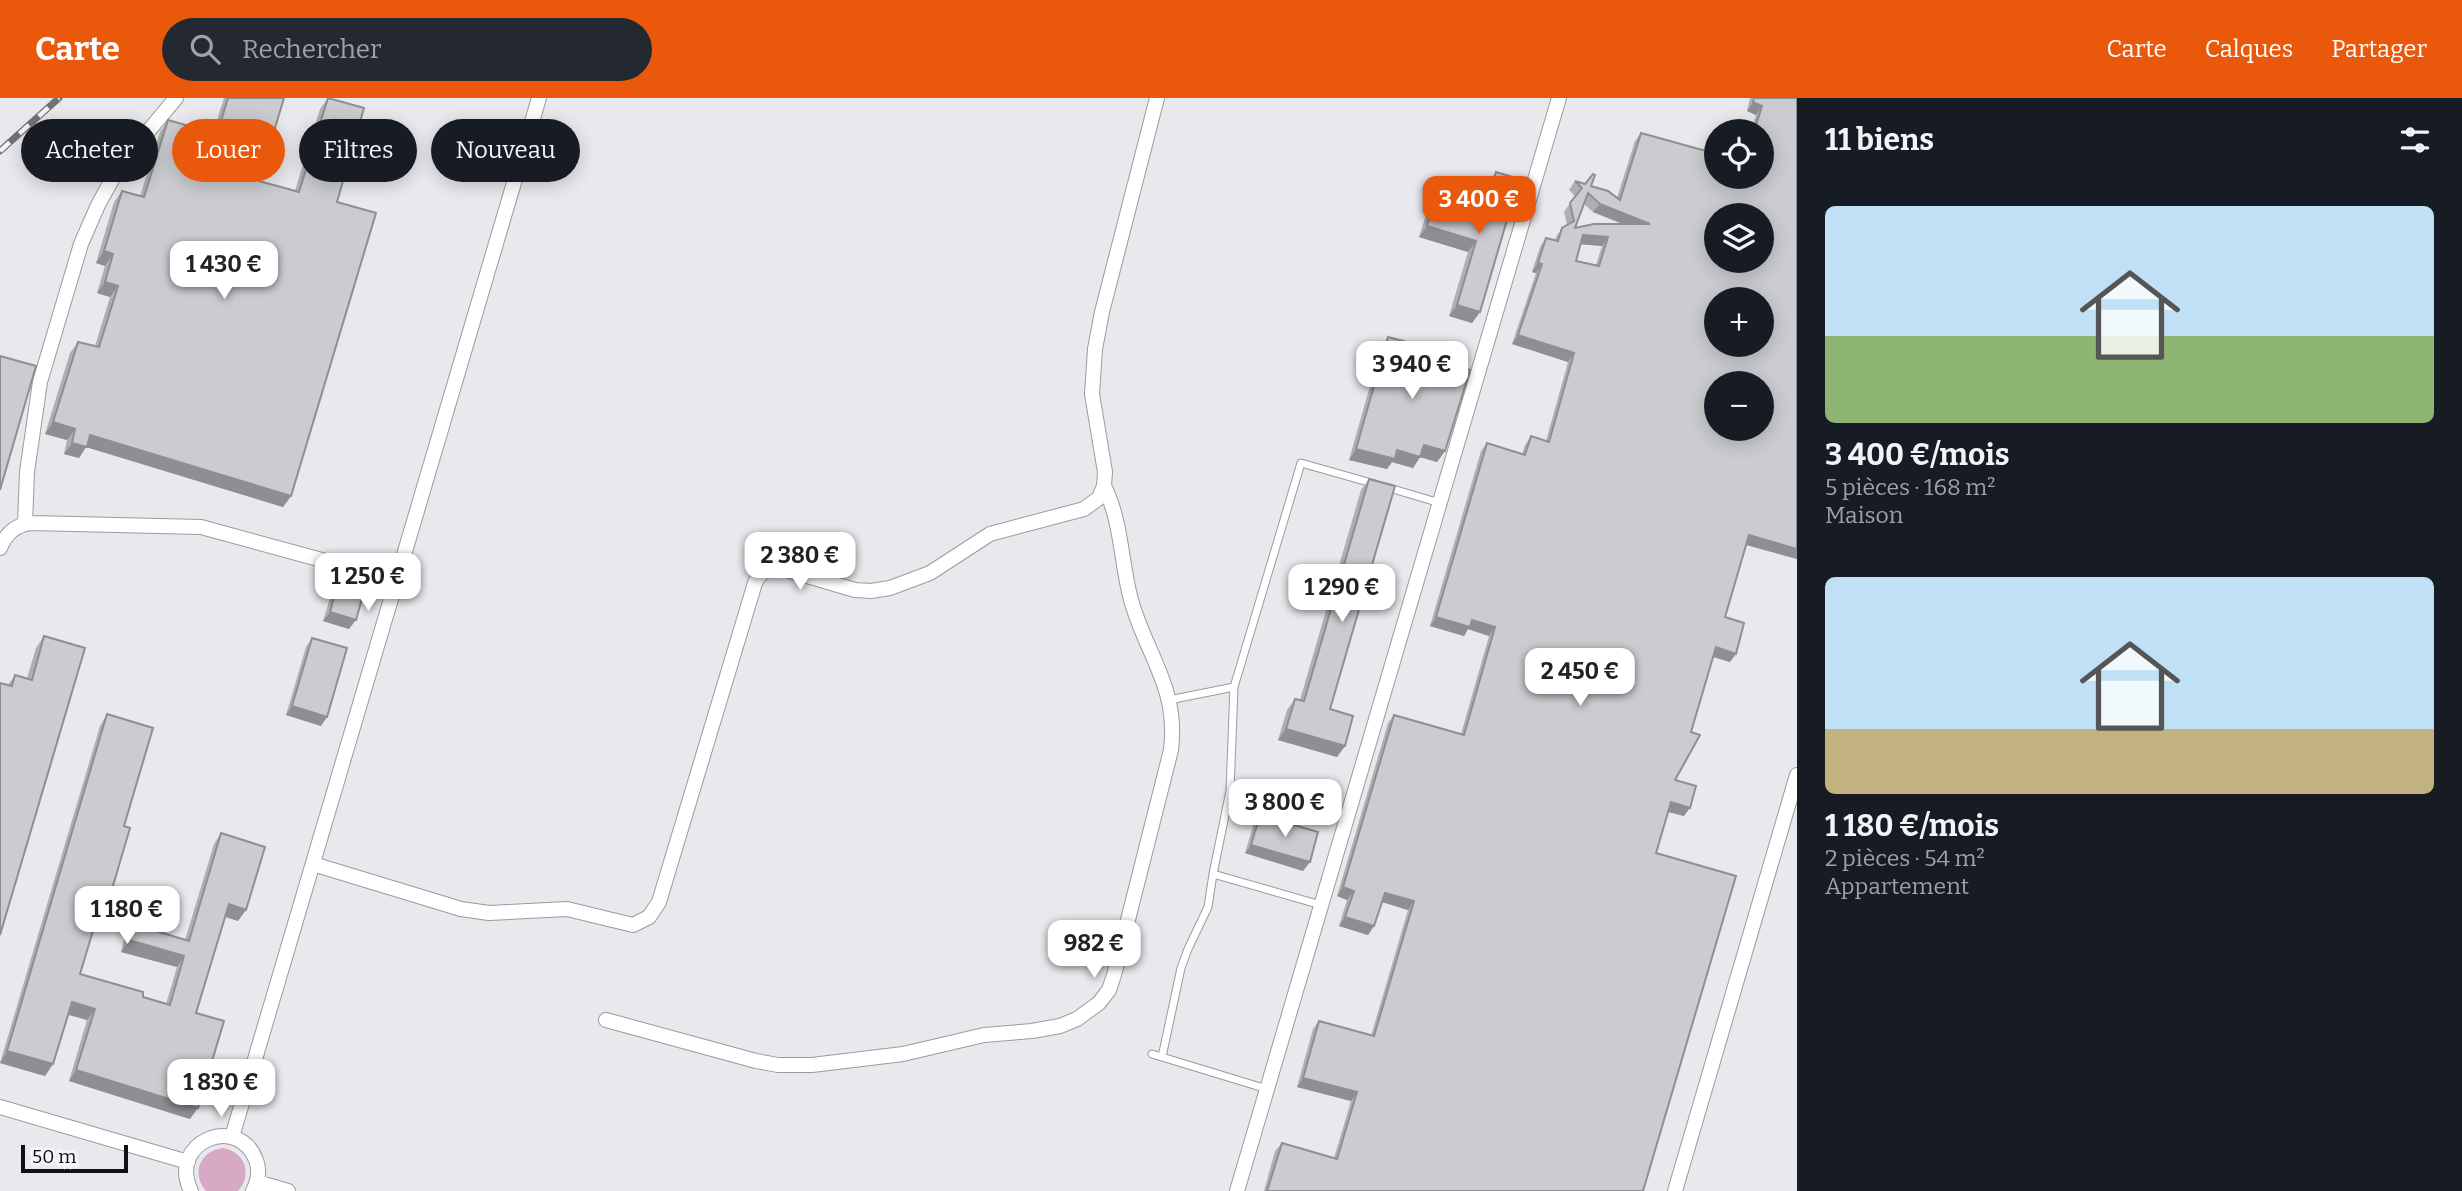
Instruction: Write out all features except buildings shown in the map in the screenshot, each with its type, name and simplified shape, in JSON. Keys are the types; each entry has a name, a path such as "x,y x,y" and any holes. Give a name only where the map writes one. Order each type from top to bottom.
{"street":[{"path":"25,524 27,472 40,382 80,244 120,165 176,98"},
{"path":"232,1137 539,98"},
{"path":"313,864 470,911 489,914 567,909 626,925 639,923 649,917 659,902 755,583 761,574 769,569 780,568 855,590 890,588 930,573 989,534 1090,507 1099,498 1104,486 1104,464 1092,394 1093,362 1102,312 1157,98"},
{"path":"1237,1191 1559,98"},
{"path":"606,1020 756,1061 800,1066 903,1054 984,1035 1048,1029 1077,1019 1100,1003 1112,984 1171,750 1172,721 1161,671 1132,606 1112,504 1104,486"},
{"path":"0,548 9,533 25,524 201,527 395,580"},
{"path":"1675,1191 1797,775"},
{"path":"0,1107 188,1162"},
{"path":"191,1191 186,1175 193,1150 215,1137 232,1137 246,1145 258,1170 255,1186 288,1191"}],"lane":[{"path":"1162,1057 1181,968 1208,907 1230,791 1234,687 1301,463 1440,502"},
{"path":"1169,700 1234,687"},
{"path":"1213,874 1322,905"},
{"path":"1152,1054 1268,1089"}],"shaded area":[{"path":"222,1148 241,1158 246,1171 243,1184 238,1191 206,1191 199,1178 200,1165 208,1154"}],"railway":[{"path":"0,151 59,98"}]}
